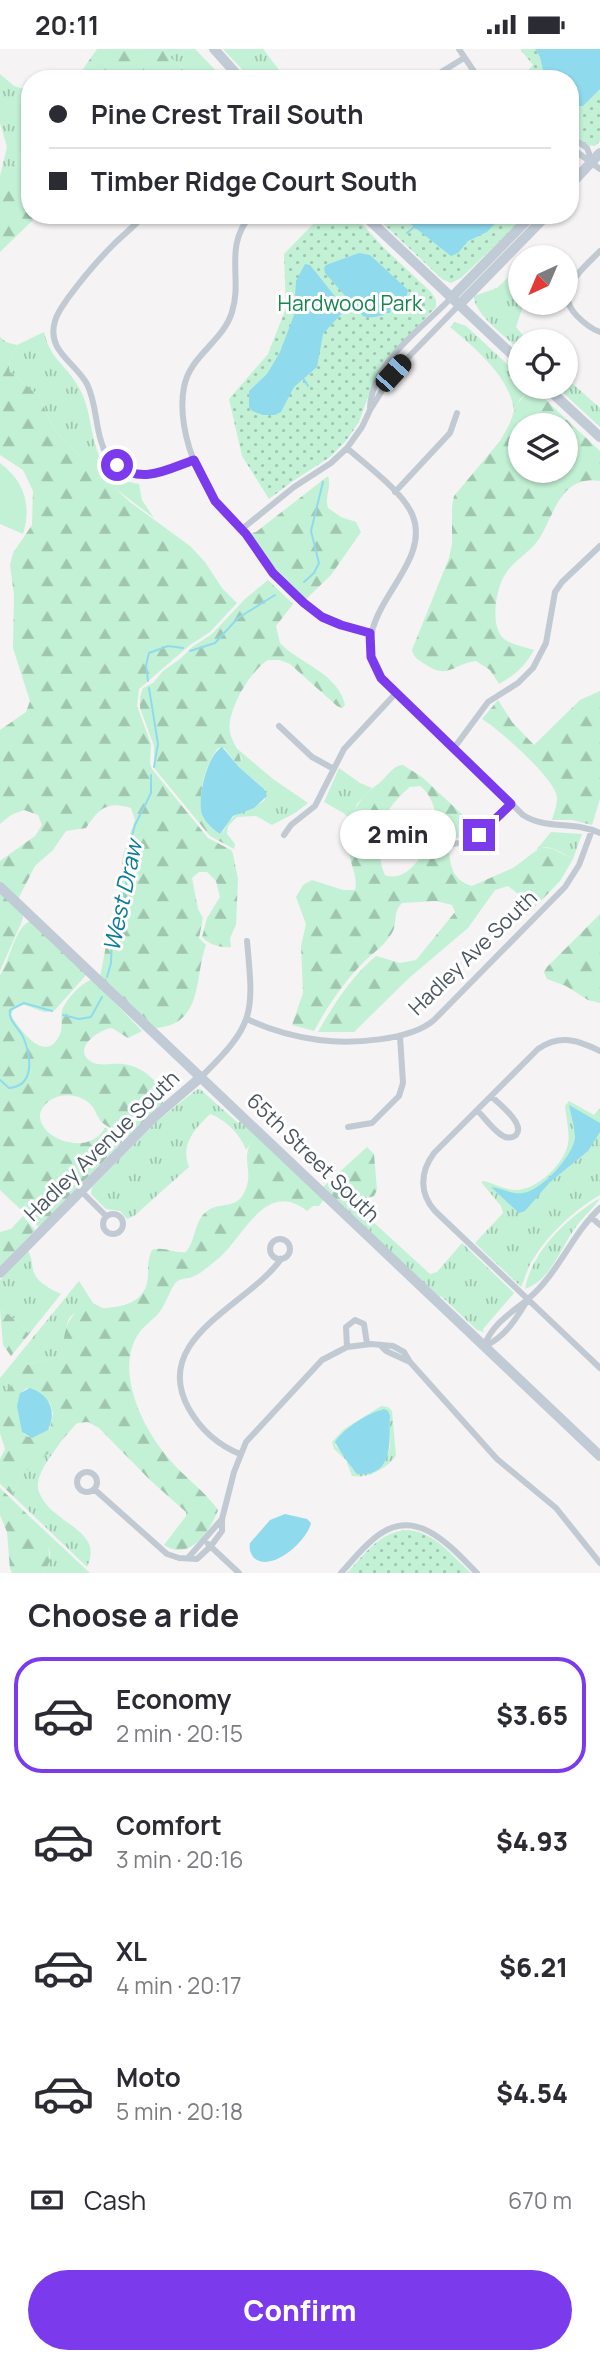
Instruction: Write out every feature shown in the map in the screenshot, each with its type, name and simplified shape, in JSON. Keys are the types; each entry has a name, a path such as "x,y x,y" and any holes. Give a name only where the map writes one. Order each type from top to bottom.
{"street":[{"path":"214,49 234,70"},
{"path":"459,49 473,70"},
{"path":"445,70 464,58"},
{"path":"579,142 598,161"},
{"path":"579,152 598,161"},
{"path":"579,177 598,161"},
{"path":"135,224 95,264 71,294 55,321 54,340 61,355 86,382 93,399 102,445 119,468 134,475 147,476 194,460"},
{"path":"244,224 236,245 232,313 224,329 193,365 184,387 185,424 194,460 215,501 242,529 268,568 307,606 337,624 370,633"},
{"path":"374,224 508,351"},
{"path":"242,529 293,487 331,463 347,448 393,373 524,224"},
{"path":"370,410 371,395 389,362 537,224"},
{"path":"600,251 572,280 567,296 575,314 600,333"},
{"path":"559,399 600,437"},
{"path":"395,492 450,433 457,413"},
{"path":"347,448 395,492 412,514 415,527 415,539 409,557 370,633 370,650 381,678 526,817 540,823 576,825 600,833"},
{"path":"454,748 488,702 518,683 534,666 546,643 551,604 557,589 600,546"},
{"path":"284,835 288,828 310,812 319,801 350,741 396,693"},
{"path":"279,726 310,755 334,769"},
{"path":"427,833 445,843 469,841 482,833 511,804"},
{"name":"Hadley Ave South","path":"247,1019 320,1040 400,1036 419,1031 434,1020 565,887 579,865 592,830"},
{"name":"65th Street South","path":"0,887 600,1456"},
{"path":"201,1077 234,1042 247,1019 252,989 247,941"},
{"path":"348,1127 365,1126 374,1122 399,1096 403,1083 400,1036"},
{"path":"600,1051 574,1040 549,1042 536,1051 428,1161 424,1173 424,1190 435,1211 600,1368"},
{"name":"Hadley Avenue South","path":"0,1273 156,1115 201,1077"},
{"path":"477,1110 503,1135 515,1135 519,1129 517,1123 491,1096"},
{"path":"80,1191 106,1216"},
{"path":"484,1346 489,1333 508,1313 528,1299 556,1269 578,1232 600,1208"},
{"path":"591,1217 600,1225"},
{"path":"240,1454 217,1443 193,1415 182,1390 181,1366 188,1347 199,1333 255,1287 281,1259"},
{"path":"347,1347 346,1327 355,1320 364,1324 367,1344"},
{"path":"94,1489 165,1552 176,1557 197,1559 222,1531 222,1519 240,1454 256,1429 319,1363 332,1353 347,1347 380,1345 386,1351 410,1362 497,1459 556,1509 600,1563"},
{"path":"188,1558 222,1519"},
{"path":"341,1573 382,1532 408,1525 433,1532 477,1573"},
{"path":"204,1540 239,1573"}],"green space":[{"path":"97,49 161,49 184,70 82,70"},
{"path":"161,49 195,49 215,70 184,70"},
{"path":"223,49 263,49 279,70 243,70"},
{"path":"520,49 600,49 600,141 595,146 579,139 579,70 528,70 533,65"},
{"path":"0,74 14,86 21,88 21,155 0,176 7,147 0,123"},
{"path":"21,155 21,224 29,224 0,252 0,176"},
{"name":"Hardwood Park","path":"313,224 362,224 431,292 436,300 436,307 395,349 372,386 359,422 346,441 330,457 269,499 242,456 229,399 268,354 286,308 284,254"},
{"path":"384,224 518,224 461,278 451,283 442,279"},
{"path":"508,278 508,315 520,315 518,329 508,329 508,340 475,303 474,296 497,288"},
{"path":"455,322 466,326 508,365 508,391 480,353 450,327"},
{"path":"44,332 54,356 73,378 85,400 100,458 109,470 121,478 139,484 142,500 154,518 112,486 63,440 52,425 39,396 9,371 17,345"},
{"path":"0,337 17,345 9,371 39,396 52,425 63,440 130,502 190,546 237,603 210,632 190,645 139,689 137,706 151,744 152,769 208,838 231,850 238,879 236,925 230,938 231,947 227,947 212,944 202,937 207,918 220,897 216,881 207,872 199,872 192,878 198,909 203,918 199,938 206,945 190,1008 182,1018 171,1025 156,1028 100,977 120,891 123,855 135,820 131,808 109,806 99,812 86,828 66,831 53,850 35,866 18,899 0,882 0,861 35,836 42,825 38,815 24,810 11,815 0,824 0,730 26,712 30,701 13,648 14,595 10,565 13,553 32,525 33,491 23,470 0,455"},
{"path":"578,389 600,408 600,427 570,399 578,399"},
{"path":"511,399 520,399 514,410"},
{"path":"521,399 545,399 560,413 513,413"},
{"path":"508,427 508,483 578,483 578,430 600,451 600,481 575,484 566,491 536,543 502,579 495,616 499,633 507,641 534,650 519,670 499,684 490,670 476,661 439,671 419,660 412,650 449,558 454,496 500,441"},
{"path":"0,463 15,478 24,494 27,513 23,534 0,524"},
{"path":"328,476 328,508 341,517 356,522 361,532 331,575 306,599 271,564 251,533 256,532"},
{"path":"268,580 293,604 276,626 280,643 327,677 341,694 345,705 342,708 337,706 290,664 280,660 268,660 247,682 236,703 230,723 231,736 241,763 239,767 224,748 218,748 207,769 201,794 205,817 211,827 220,834 224,830 235,844 234,849 210,836 154,768 154,746 140,708 140,697 143,688 153,683 163,671 212,634 245,599"},
{"path":"600,691 600,799 592,825 572,820 552,820 557,800 551,785 523,753 482,719 498,700 512,722 534,745 580,700"},
{"path":"234,746 273,779 308,803 272,825 256,816 237,817 228,826 227,834 224,830 232,818 265,800 262,787 239,767 242,759"},
{"path":"403,765 422,777 479,830 462,838 442,837 430,797 420,786 410,787 392,806 384,820 380,847 385,875 398,876 404,873 415,864 426,846 435,844 449,847 453,871 460,880 472,886 513,868 541,847 553,849 573,859 560,881 535,907 508,886 495,890 468,928 409,978 354,1032 318,1032 344,991 376,956 400,963 416,960 455,912 452,905 436,901 402,903 397,911 394,929 388,938 346,982 314,1031 292,1025 303,993 301,946 306,924 296,897 303,885 312,880 343,890 355,890 348,846 352,816 369,791 392,770"},
{"path":"339,768 372,788 357,804 352,823 345,814 324,802"},
{"path":"551,832 582,834 573,859 551,848 537,849"},
{"path":"0,892 23,913 0,971"},
{"path":"600,914 600,1003 588,1000 566,986 547,979 544,972"},
{"path":"31,921 87,974 54,1011 44,1012 22,1004 14,1008 11,1015 15,1021 34,1042 48,1047 60,1034 66,1002 92,979 142,1031 128,1038 112,1028 107,1029 89,1040 84,1051 85,1056 97,1064 130,1065 144,1072 159,1088 163,1103 129,1136 104,1124 92,1106 81,1098 61,1096 43,1107 40,1116 43,1126 60,1140 84,1143 96,1138 105,1128 120,1137 122,1142 39,1227 0,1190 0,975 21,929"},
{"path":"200,1089 238,1123 241,1121 256,1135 246,1150 232,1128 210,1114 190,1137 186,1151 189,1167 134,1216 127,1219 120,1211 106,1209 91,1194 92,1187 156,1122"},
{"path":"569,1101 594,1115 600,1108 600,1195 580,1208 553,1232 530,1264 521,1287 475,1243 503,1213 501,1206 481,1182 516,1190 532,1186 548,1175 561,1160 568,1144 565,1106"},
{"path":"256,1135 324,1199 319,1206 313,1206 307,1211 293,1203 280,1202 268,1206 257,1214 219,1258 195,1276 176,1282 161,1310 139,1333 132,1348 129,1365 135,1400 160,1448 218,1510 210,1527 190,1547 182,1550 164,1545 186,1516 186,1512 99,1428 88,1422 77,1423 55,1448 23,1473 12,1495 0,1484 0,1459 5,1449 0,1433 0,1401 5,1393 27,1365 60,1356 67,1327 77,1312 123,1305 139,1297 148,1280 152,1250 186,1252 205,1213 241,1198 247,1185 247,1158","holes":["27,1388 50,1403 53,1413 50,1428 28,1437 22,1432 20,1393"]},
{"path":"367,1147 374,1154 377,1190 374,1196 355,1202 345,1210 322,1188"},
{"path":"600,1198 572,1232 549,1270 525,1289 543,1249 575,1215"},
{"path":"361,1200 358,1203 359,1209 430,1274 437,1272 462,1243 514,1293 483,1329 484,1332 477,1330 441,1296 439,1298 345,1210"},
{"path":"23,1216 35,1230 0,1266 0,1232 11,1229"},
{"path":"28,1251 36,1277 61,1294 29,1334 12,1317 0,1310 0,1280"},
{"path":"79,1281 93,1303 106,1310 72,1315 60,1356 27,1365 0,1401 0,1378"},
{"path":"0,1310 12,1317 29,1334 11,1356 3,1345"},
{"path":"381,1406 388,1407 392,1411 396,1456 377,1472 352,1476 346,1460 334,1449 332,1442 343,1430","holes":["380,1410 390,1416 390,1447 385,1459 373,1471 352,1469 347,1458 335,1445 341,1434"]},
{"path":"62,1440 41,1472 38,1489 49,1508 84,1537 91,1555 87,1567 12,1495 24,1471"},
{"path":"0,1488 30,1517 34,1527 48,1544 50,1561 43,1573 12,1573 7,1532 0,1515"},
{"path":"30,1517 90,1573 43,1573 50,1555 49,1548"},
{"path":"408,1530 435,1540 471,1573 347,1573 381,1539 398,1531"}],"water":[{"path":"535,49 600,49 600,89 583,106 579,106 579,70 543,70"},
{"path":"410,224 495,224 487,232 468,241 458,253 451,256"},
{"path":"359,253 370,255 408,290 403,302 384,315 363,316 325,273 326,265"},
{"path":"305,264 310,265 342,305 343,312 323,334 317,367 294,387 281,412 263,415 249,407 249,391 267,374 280,352 294,315 296,281"},
{"path":"222,747 239,767 264,789 267,796 254,808 233,816 220,834 203,817 201,798 208,767"},
{"path":"569,1105 600,1123 600,1132 588,1151 550,1182 525,1211 519,1213 491,1187 523,1193 538,1186 555,1171 569,1154 575,1138"},
{"path":"30,1388 47,1399 52,1410 48,1430 32,1438 22,1432 17,1406 20,1393"},
{"path":"384,1409 390,1416 389,1446 384,1464 378,1470 357,1474 335,1442 357,1422"},
{"path":"285,1514 307,1519 311,1523 303,1538 279,1558 261,1562 254,1558 250,1543 270,1520"}],"waterway":[{"name":"West Draw","path":"407,233 414,227"},
{"name":"West Draw","path":"303,378 308,386"},
{"name":"West Draw","path":"304,582 314,573 319,563 311,531 323,482"},
{"name":"West Draw","path":"190,651 215,643 238,618 275,595"},
{"name":"West Draw","path":"148,681 146,665 149,653 168,646 183,648"},
{"name":"West Draw","path":"149,688 158,744 154,767"},
{"name":"West Draw","path":"107,977 111,963 112,936 126,889 126,856 135,825 151,793 151,775"},
{"name":"West Draw","path":"63,1015 79,1019 91,1017 102,997"},
{"name":"West Draw","path":"0,1080 9,1088 17,1086 23,1082 29,1069 26,1046 11,1018 10,1010 24,1003 52,1011"}],"route":[{"path":"117,465 130,473 145,476 194,460 215,501 246,534 273,573 322,617 370,633 371,657 381,678 511,804 479,835"}]}
